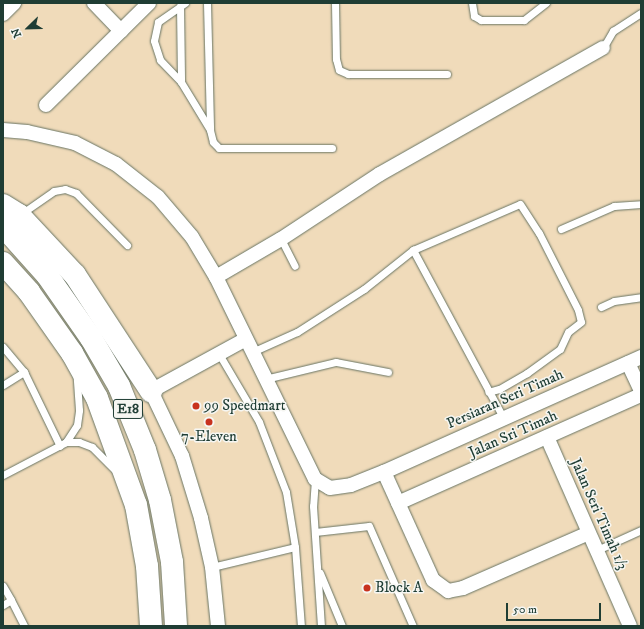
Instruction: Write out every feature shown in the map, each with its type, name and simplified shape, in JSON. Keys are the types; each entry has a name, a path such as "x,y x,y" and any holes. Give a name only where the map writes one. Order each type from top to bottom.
{"highway":[{"path":"8,215 75,275 151,391"},
{"name":"E18","path":"8,215 47,275 91,338 119,386 145,450 160,500 172,562 176,626"},
{"name":"E18","path":"3,263 29,292 72,353 97,398 136,506 147,566 151,626"}],"street":[{"path":"3,14 14,3"},
{"path":"94,3 121,31"},
{"path":"46,105 149,3"},
{"path":"216,277 281,239 380,174 603,48"},
{"path":"3,130 27,132 76,143 116,164 158,197 192,237 216,277 315,480"},
{"path":"218,626 212,567 182,456 151,391 219,354 249,346"},
{"path":"635,360 641,391"},
{"name":"Persiaran Seri Timah","path":"315,480 330,488 351,485 384,472 635,360"},
{"name":"Jalan Sri Timah","path":"398,503 641,395"},
{"name":"Jalan Seri Timah 1/3","path":"547,437 630,626"},
{"path":"384,472 433,580 448,591 463,588 589,533"}],"lane":[{"path":"207,3 210,130 213,142 219,148 332,148"},
{"path":"335,3 336,59 340,70 348,74 446,74"},
{"path":"472,3 474,16 482,20 524,20 546,3"},
{"path":"182,4 158,22 154,41 160,60 181,82 210,130"},
{"path":"181,82 182,4"},
{"path":"603,48 614,31 641,13"},
{"path":"8,215 54,191 65,189 76,193 127,245"},
{"path":"249,346 297,332 351,298 413,250 520,204 538,233 578,310 581,322 568,332 560,348 527,373 499,389 488,392"},
{"path":"560,229 614,206 641,204"},
{"path":"281,239 295,266"},
{"path":"413,250 488,392 504,419"},
{"path":"601,307 614,301 641,296"},
{"path":"3,347 24,372 63,444"},
{"path":"63,444 77,425 79,410 79,393 72,353"},
{"path":"219,354 261,429 286,492 295,547 301,626"},
{"path":"265,379 336,362 388,372"},
{"path":"3,385 24,372"},
{"path":"3,475 63,444 79,442 92,447 105,458 136,506"},
{"path":"315,480 315,532 321,626"},
{"path":"315,532 369,526 414,626"},
{"path":"597,550 641,530"},
{"path":"212,567 295,547"},
{"path":"318,567 342,626"},
{"path":"3,586 24,626"},
{"path":"3,605 11,600"}],"place":[{"name":"99 Speedmart","path":"196,406"},
{"name":"7-Eleven","path":"209,422"},
{"name":"Block A","path":"367,588"}]}
